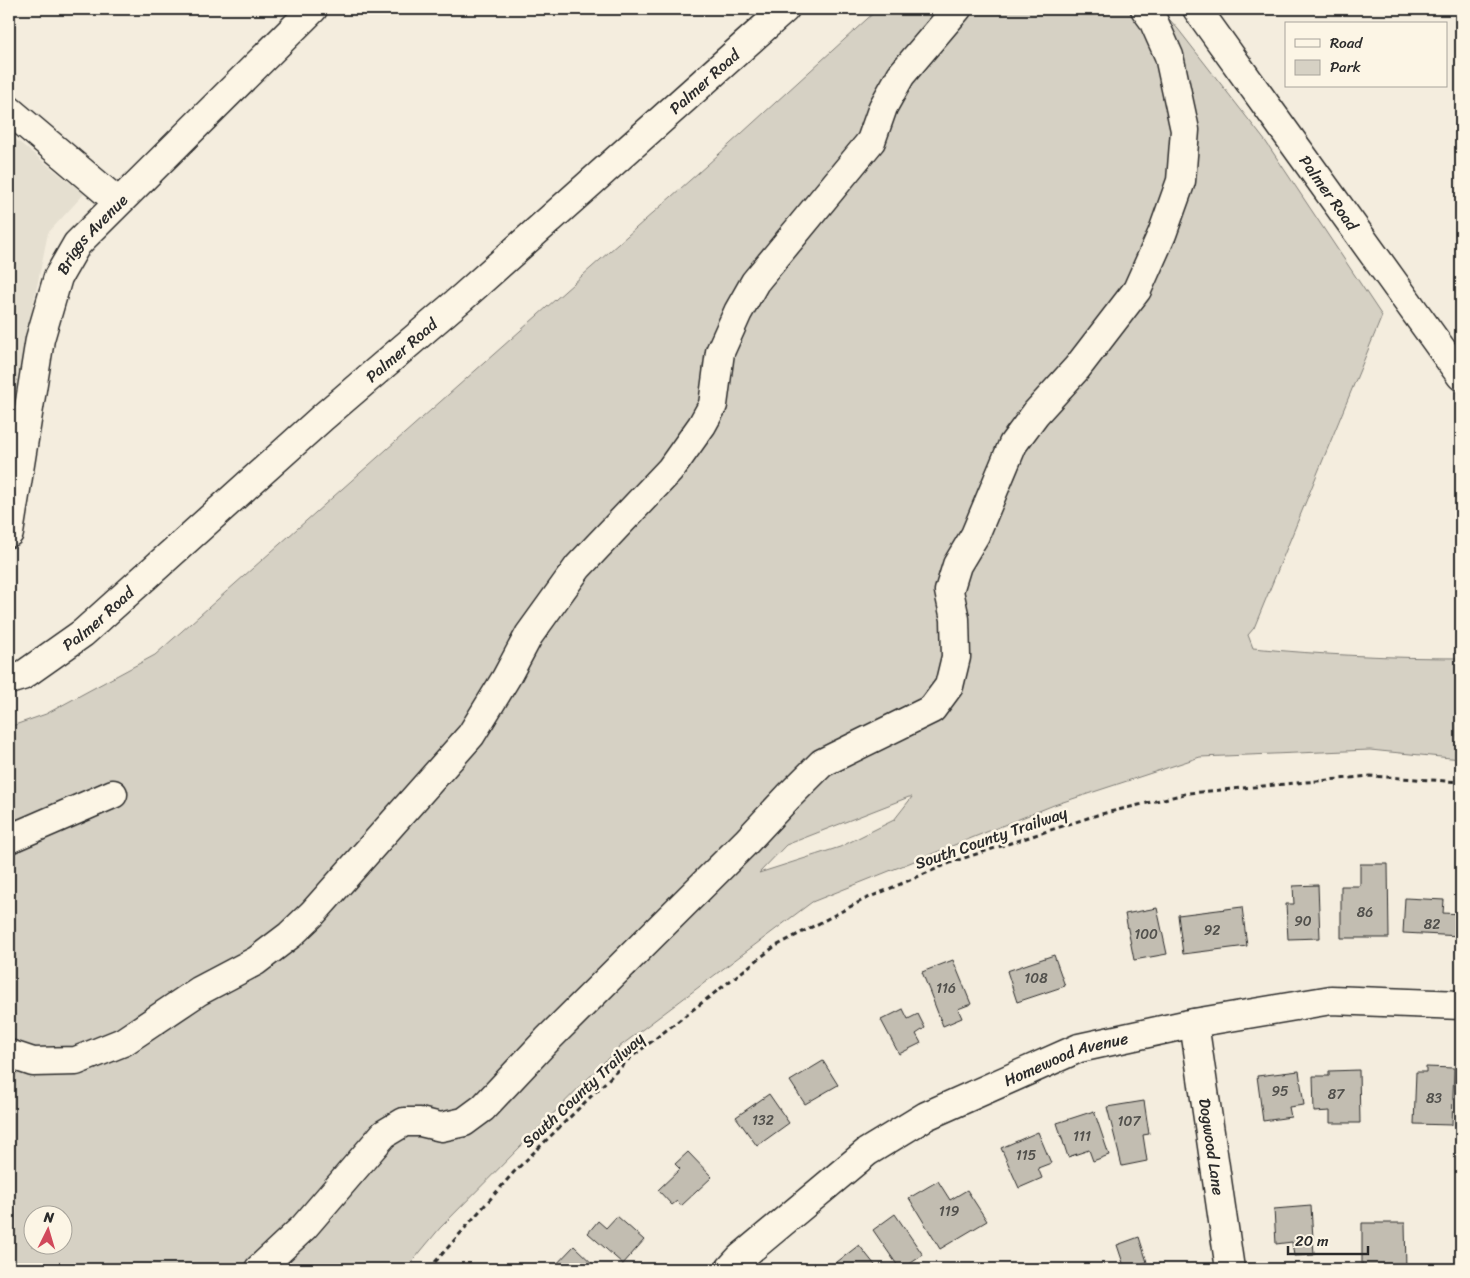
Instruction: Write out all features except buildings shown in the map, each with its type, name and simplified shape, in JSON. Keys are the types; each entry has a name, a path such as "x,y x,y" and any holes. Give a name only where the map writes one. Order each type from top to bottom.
{"street":[{"name":"Briggs Avenue","path":"9,533 40,339 58,277 77,244 313,9"},
{"name":"Palmer Road","path":"9,680 22,676 83,633 323,417 463,297 785,9"},
{"path":"9,1054 33,1062 76,1061 123,1042 199,991 256,961 290,935 312,914 471,735 506,678 529,635 578,568 670,470 713,405 720,352 738,312 755,282 871,141 883,107 901,75 957,9"},
{"path":"259,1269 304,1227 384,1134 404,1122 420,1122 441,1127 464,1122 483,1108 547,1040 746,842 822,763 932,709 949,686 956,657 955,619 949,591 957,565 975,535 1013,444 1036,414 1077,368 1136,290 1162,234 1181,181 1185,130 1169,56 1153,20 1145,9"},
{"name":"Palmer Road","path":"1197,9 1461,376"},
{"path":"9,110 118,202"},
{"path":"9,839 113,794"},
{"name":"Homewood Avenue","path":"730,1269 740,1258 867,1152 926,1116 1079,1048 1194,1023 1331,1000 1461,1005"},
{"name":"Dogwood Lane","path":"1194,1023 1230,1269"}],"path":[{"name":"South County Trailway","path":"429,1269 514,1172 630,1058 774,947 863,900 964,858 1097,815 1189,793 1371,776 1461,782"}],"shaded area":[{"path":"9,134 84,194 48,233 9,422"}],"green space":[{"path":"878,9 1160,9 1178,29 1266,142 1382,316 1254,628 1248,635 1253,648 1357,656 1461,658 1461,759 1370,750 1200,757 1054,805 812,902 619,1047 440,1228 406,1269 9,1269 9,727 46,714 155,655 707,165","holes":["912,797 894,820 840,847 759,873 786,845"]}]}
